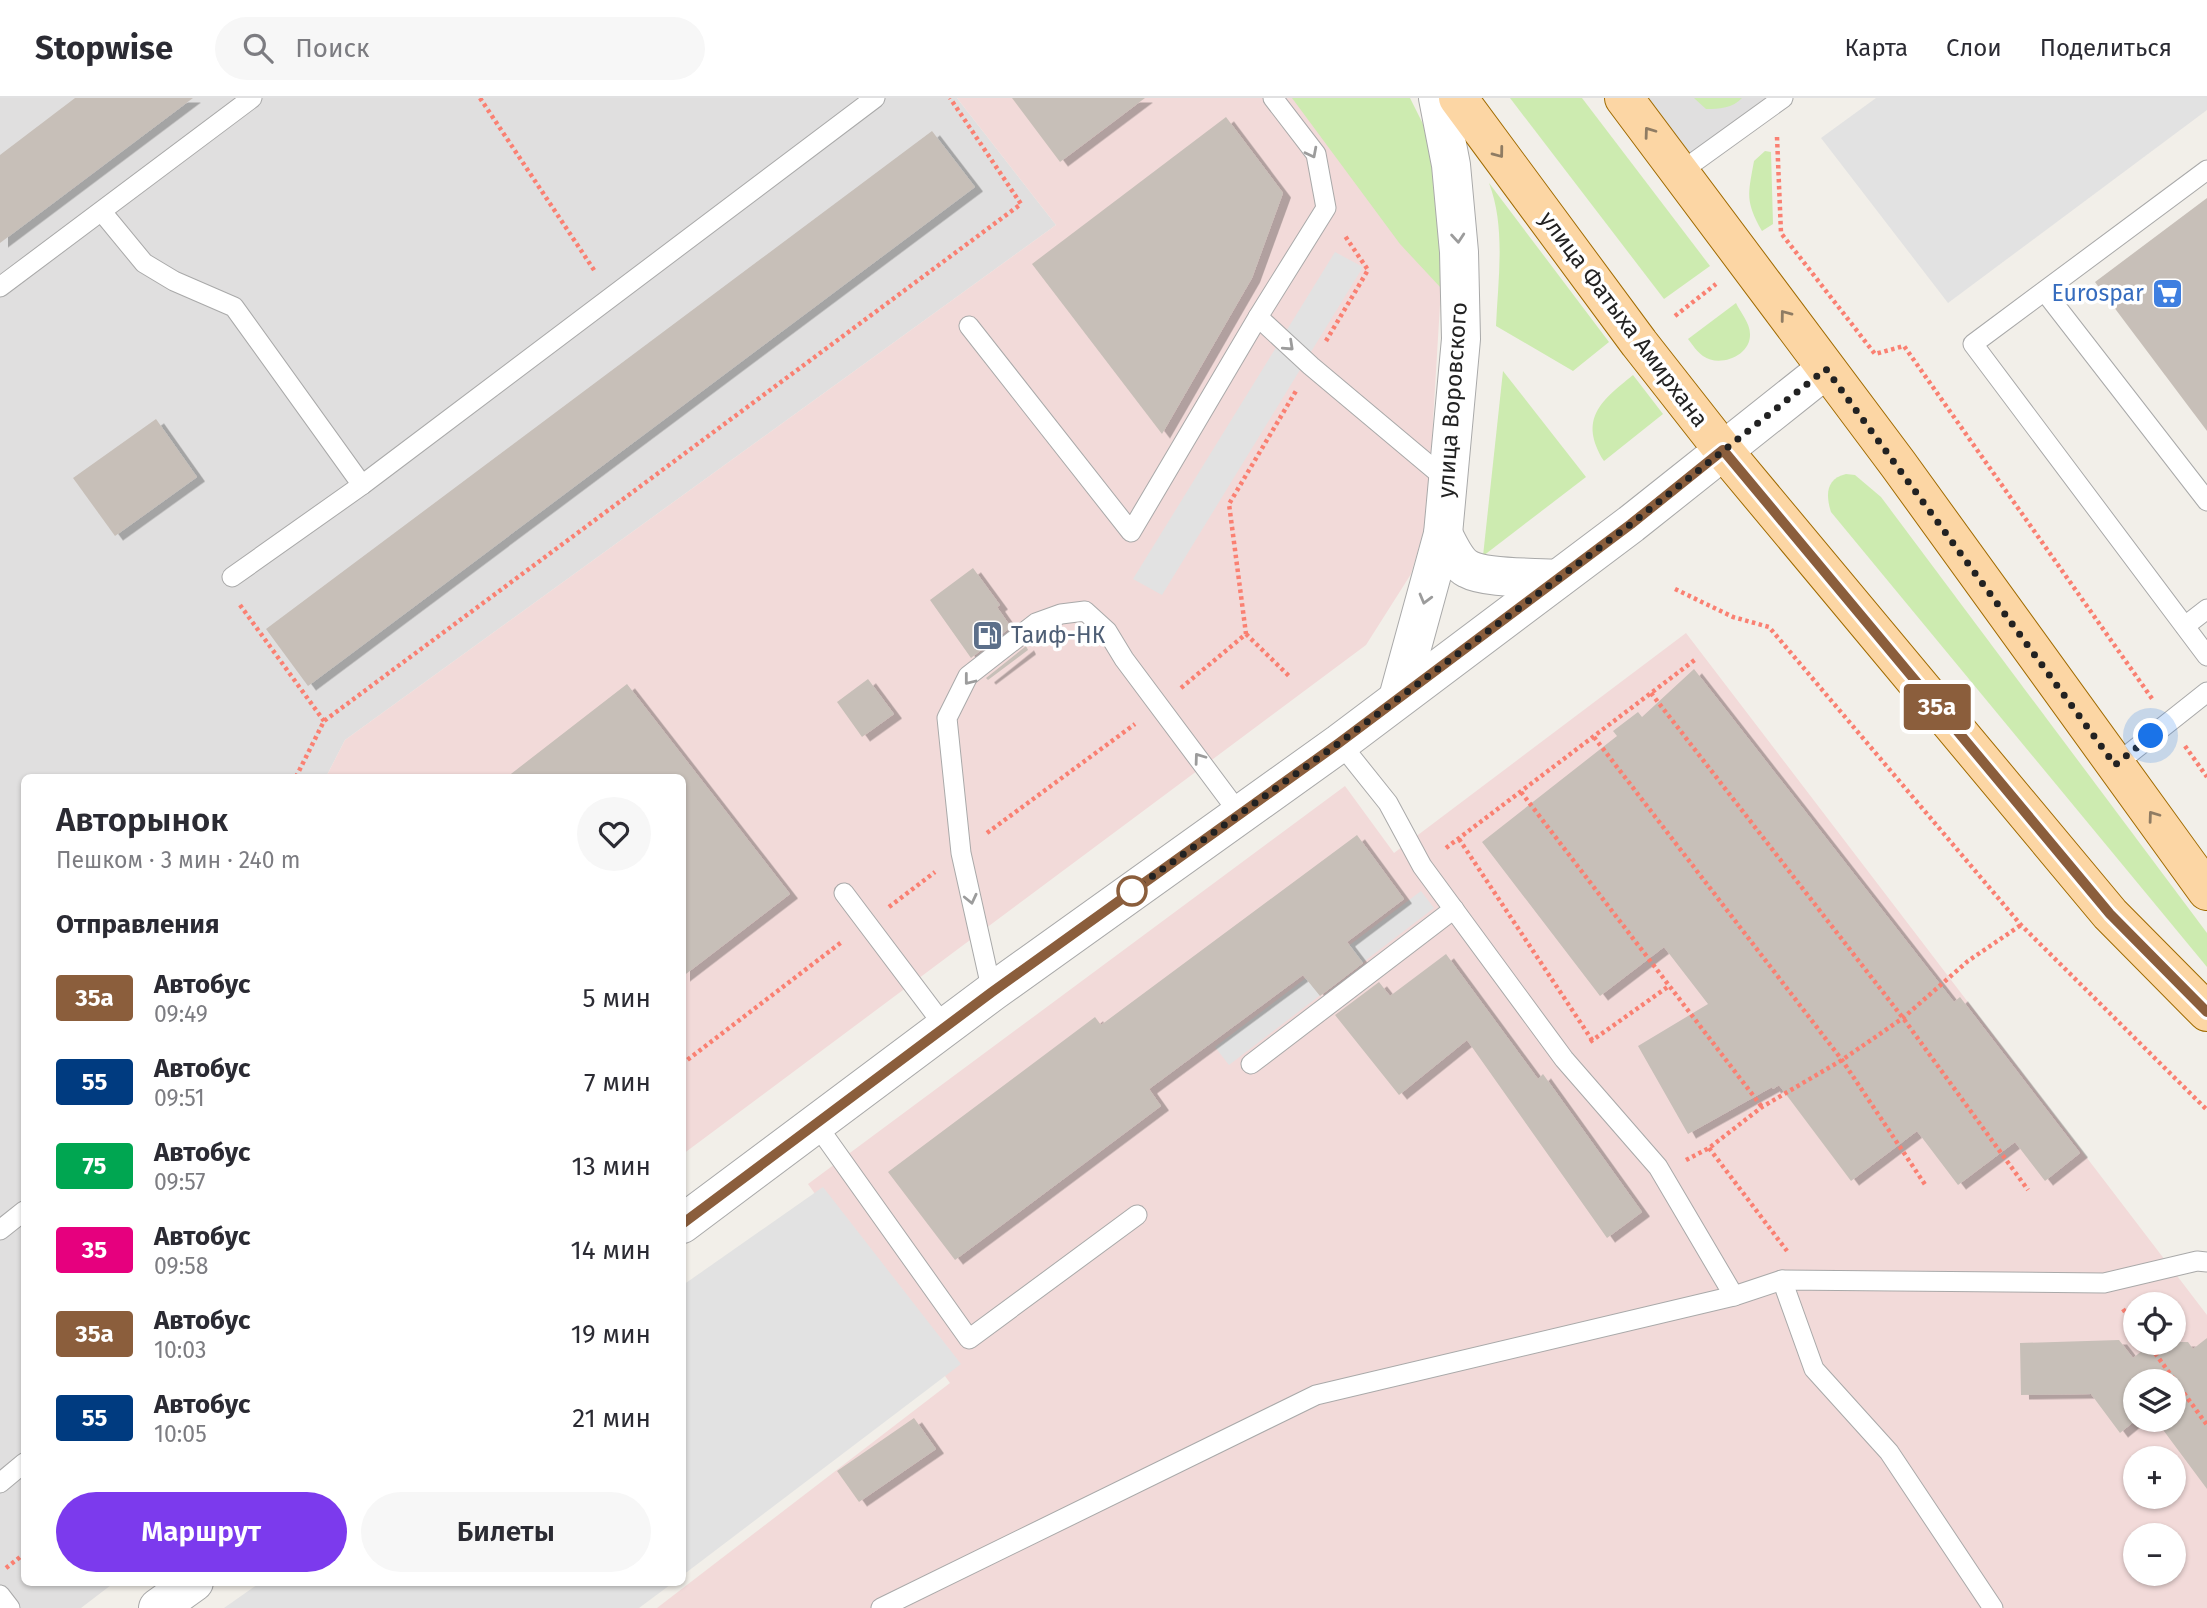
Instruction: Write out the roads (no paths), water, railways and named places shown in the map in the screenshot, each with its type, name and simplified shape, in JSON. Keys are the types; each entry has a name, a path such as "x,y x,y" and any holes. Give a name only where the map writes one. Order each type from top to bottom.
{"main road":[{"name":"улица Фатыха Амирхана","path":"1458,98 1639,343 1723,450 2110,914 2207,1012"},
{"path":"1624,98 2115,765 2193,852 2207,891"}],"street":[{"name":"улица Воровского","path":"1398,698 1443,534 1461,339 1459,252 1451,165 1438,98"},
{"path":"686,1221 992,992 1339,743 1631,524 1826,369"},
{"path":"1443,534 1455,556 1467,569 1485,574 1557,579"},
{"path":"158,1608 188,1586"}],"lane":[{"path":"0,288 252,98"},
{"path":"232,577 362,485 876,98"},
{"path":"970,326 1131,532 1326,208 1316,154 1273,98"},
{"path":"1679,173 1779,100"},
{"path":"2207,170 1973,344 2207,656"},
{"path":"102,212 144,263 174,281 234,307 362,485"},
{"path":"2045,292 2207,501"},
{"path":"1258,317 1311,366 1448,481"},
{"path":"2185,626 2207,609"},
{"path":"992,992 961,853 947,718 968,676 1036,623 1061,614 1085,611 1107,631 1124,659 1239,813"},
{"path":"2115,765 2207,692"},
{"path":"1339,743 1388,803 1422,866 1564,1059 1658,1167 1734,1296"},
{"path":"844,893 945,1027"},
{"path":"1251,1063 1454,909"},
{"path":"816,1124 970,1339 1137,1215"},
{"path":"0,1230 21,1213"},
{"path":"881,1608 1316,1395 1734,1296 1782,1280 2104,1283 2197,1261 2207,1262"},
{"path":"1782,1280 1814,1369 1889,1452 1993,1608"},
{"path":"0,1483 21,1466"},
{"path":"0,1595 10,1608"}],"place":[{"name":"Eurospar","path":"2167,293"},
{"name":"Таиф-НК","path":"988,635"}]}
